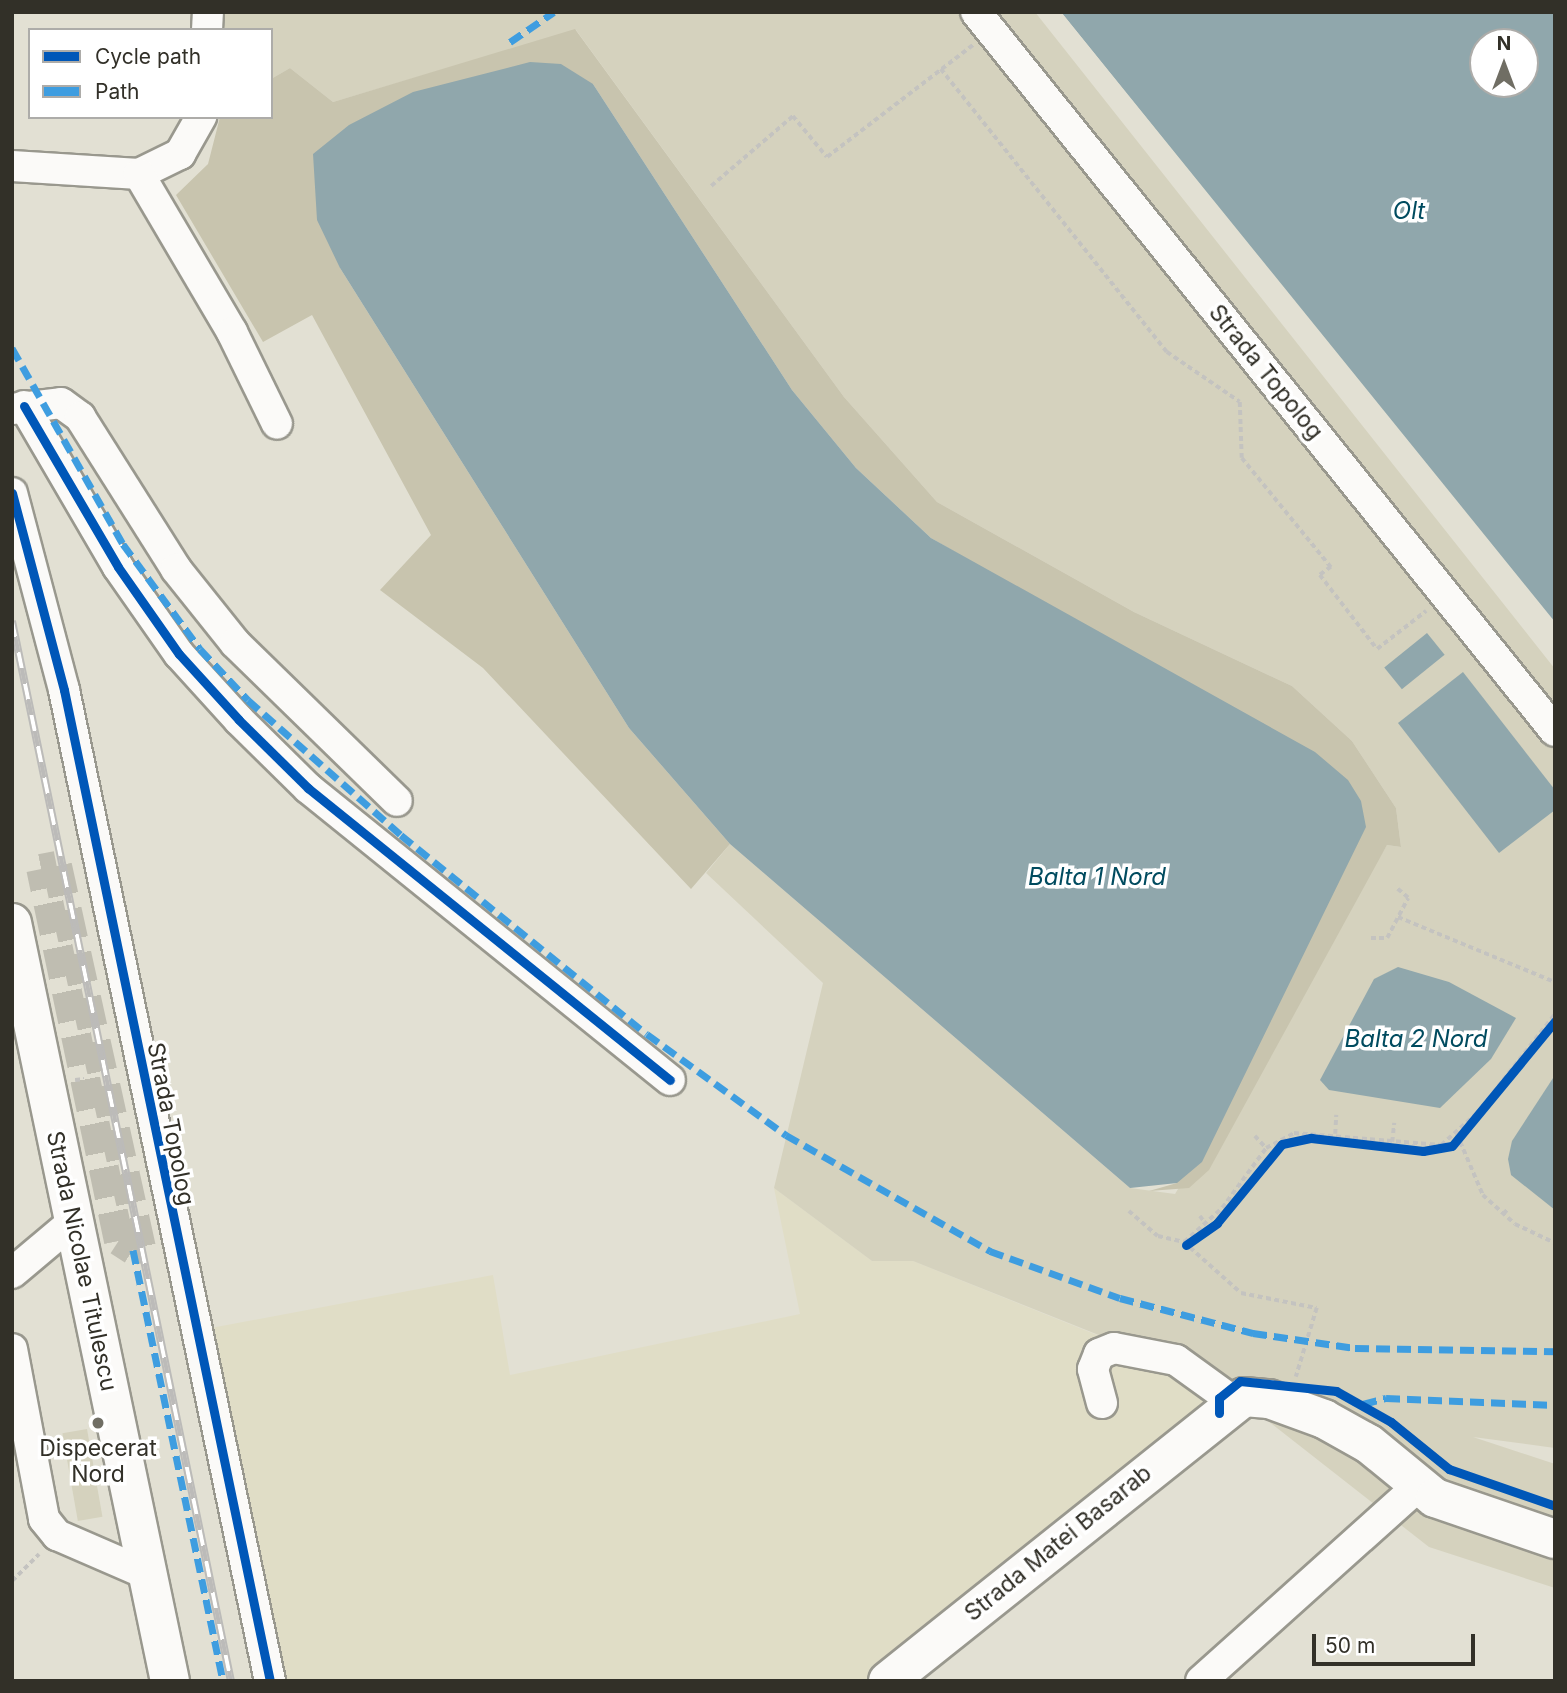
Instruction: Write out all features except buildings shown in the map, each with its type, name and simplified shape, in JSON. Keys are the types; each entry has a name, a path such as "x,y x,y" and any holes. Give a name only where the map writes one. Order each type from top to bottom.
{"main road":[{"name":"Strada Nicolae Titulescu","path":"12,923 17,973 74,1221 170,1681"},
{"path":"1231,1404 1269,1399 1324,1419 1368,1444 1418,1486 1456,1507 1555,1539"},
{"name":"Strada Matei Basarab","path":"888,1681 1231,1404"}],"street":[{"name":"Strada Topolog","path":"984,22 1555,732"},
{"path":"12,166 139,174 180,154 200,119"},
{"path":"139,174 232,332 277,424"},
{"path":"397,801 303,716 235,643 176,569 80,417 61,403 18,408 118,567 179,654 239,720 308,788 670,1080"},
{"name":"Strada Topolog","path":"12,493 64,690 270,1681"},
{"path":"12,1273 74,1221"},
{"path":"12,1349 44,1519 57,1535 147,1574"},
{"path":"1102,1403 1093,1369 1098,1354 1114,1349 1176,1360 1231,1404"},
{"path":"1200,1681 1418,1486"}],"path":[{"path":"711,186 793,116 828,157 941,69 984,22"},
{"path":"941,69 1167,352 1240,402 1242,458 1331,566 1320,575 1377,649 1446,596"},
{"path":"1371,938 1382,942 1408,898 1395,887"},
{"path":"1398,917 1555,982"},
{"path":"1471,955 1474,950"},
{"path":"1185,1243 1206,1224 1266,1148 1294,1133 1441,1144 1458,1137 1555,1014"},
{"path":"1185,1243 1217,1223 1282,1144 1311,1138 1423,1152 1458,1137 1555,1021"},
{"path":"1335,1134 1336,1115"},
{"path":"1392,1142 1394,1124"},
{"path":"1255,1136 1266,1148"},
{"path":"1458,1137 1473,1179 1503,1214 1555,1243"},
{"path":"1503,1214 1508,1208"},
{"path":"1129,1211 1158,1236 1185,1243 1241,1293 1317,1308 1293,1385"},
{"path":"1200,1216 1206,1224"},
{"path":"1282,1384 1304,1387"},
{"path":"12,1581 57,1535"}],"shaded area":[{"path":"200,12 1035,12 1555,669 1555,1448 1473,1437 1555,1464 1555,1588 1429,1547 1259,1414 1229,1432 1184,1369 913,1261 872,1261 774,1188 823,983 706,873 730,844 1130,1188 1175,1194 1387,845 1401,847 1396,808 1352,741 1292,686 1134,612 937,502 844,397 576,30 333,102 290,68 273,78 273,28 204,28"},
{"path":"575,29 844,397 937,502 1134,612 1292,686 1352,741 1396,808 1401,847 1387,845 1209,1170 1189,1188 1149,1191 1177,1183 1080,625 931,538 856,468 792,390 593,84 340,268 629,728 730,844 691,889 483,668 380,590 431,535 312,315 263,342 176,195 208,164 219,119 273,119 273,78 290,68 333,102"},
{"path":"774,1188 872,1261 913,1261 1184,1370 1213,1410 875,1681 287,1681 211,1328 493,1275 510,1375 800,1314"},
{"path":"87,1429 102,1517 78,1521 62,1433"}],"water":[{"name":"Olt","path":"1061,12 1555,12 1555,622"},
{"name":"Balta 1 Nord","path":"530,62 561,64 593,84 792,390 856,468 931,538 1315,752 1348,780 1361,801 1366,827 1202,1162 1177,1183 1130,1188 730,844 629,728 340,268 317,220 313,154 349,125 413,92"},
{"path":"1427,633 1445,655 1402,689 1384,668"},
{"path":"1463,672 1555,790 1555,810 1499,853 1398,723"},
{"name":"Balta 2 Nord","path":"1398,967 1449,982 1516,1018 1491,1059 1440,1108 1329,1090 1320,1080 1374,979"},
{"path":"1555,1075 1555,1210 1511,1175 1508,1159 1512,1141"}],"pier":[{"path":"1058,12 1061,12 1555,626 1552,625"}],"tunnel":[{"path":"57,866 141,1248 133,1250 119,1241 41,869 57,866"}],"railway":[{"path":"12,621 231,1681"}],"marked path":[{"path":"510,42 554,12"},
{"path":"12,348 123,544 200,649 248,700 401,835 647,1034 786,1135 990,1251 1120,1298 1253,1333 1355,1348 1555,1351"},
{"path":"133,1250 223,1681"},
{"path":"1363,1404 1386,1398 1555,1405"}],"cycle path":[{"path":"24,406 118,567 179,654 239,720 308,788 670,1080"},
{"path":"12,493 64,690 270,1681"},
{"path":"1186,1245 1217,1223 1282,1144 1311,1138 1423,1151 1452,1146 1555,1021"},
{"path":"1219,1413 1219,1398 1240,1381 1336,1391 1391,1422 1449,1469 1555,1506"}],"place":[{"name":"Dispecerat Nord","path":"98,1423"}]}
